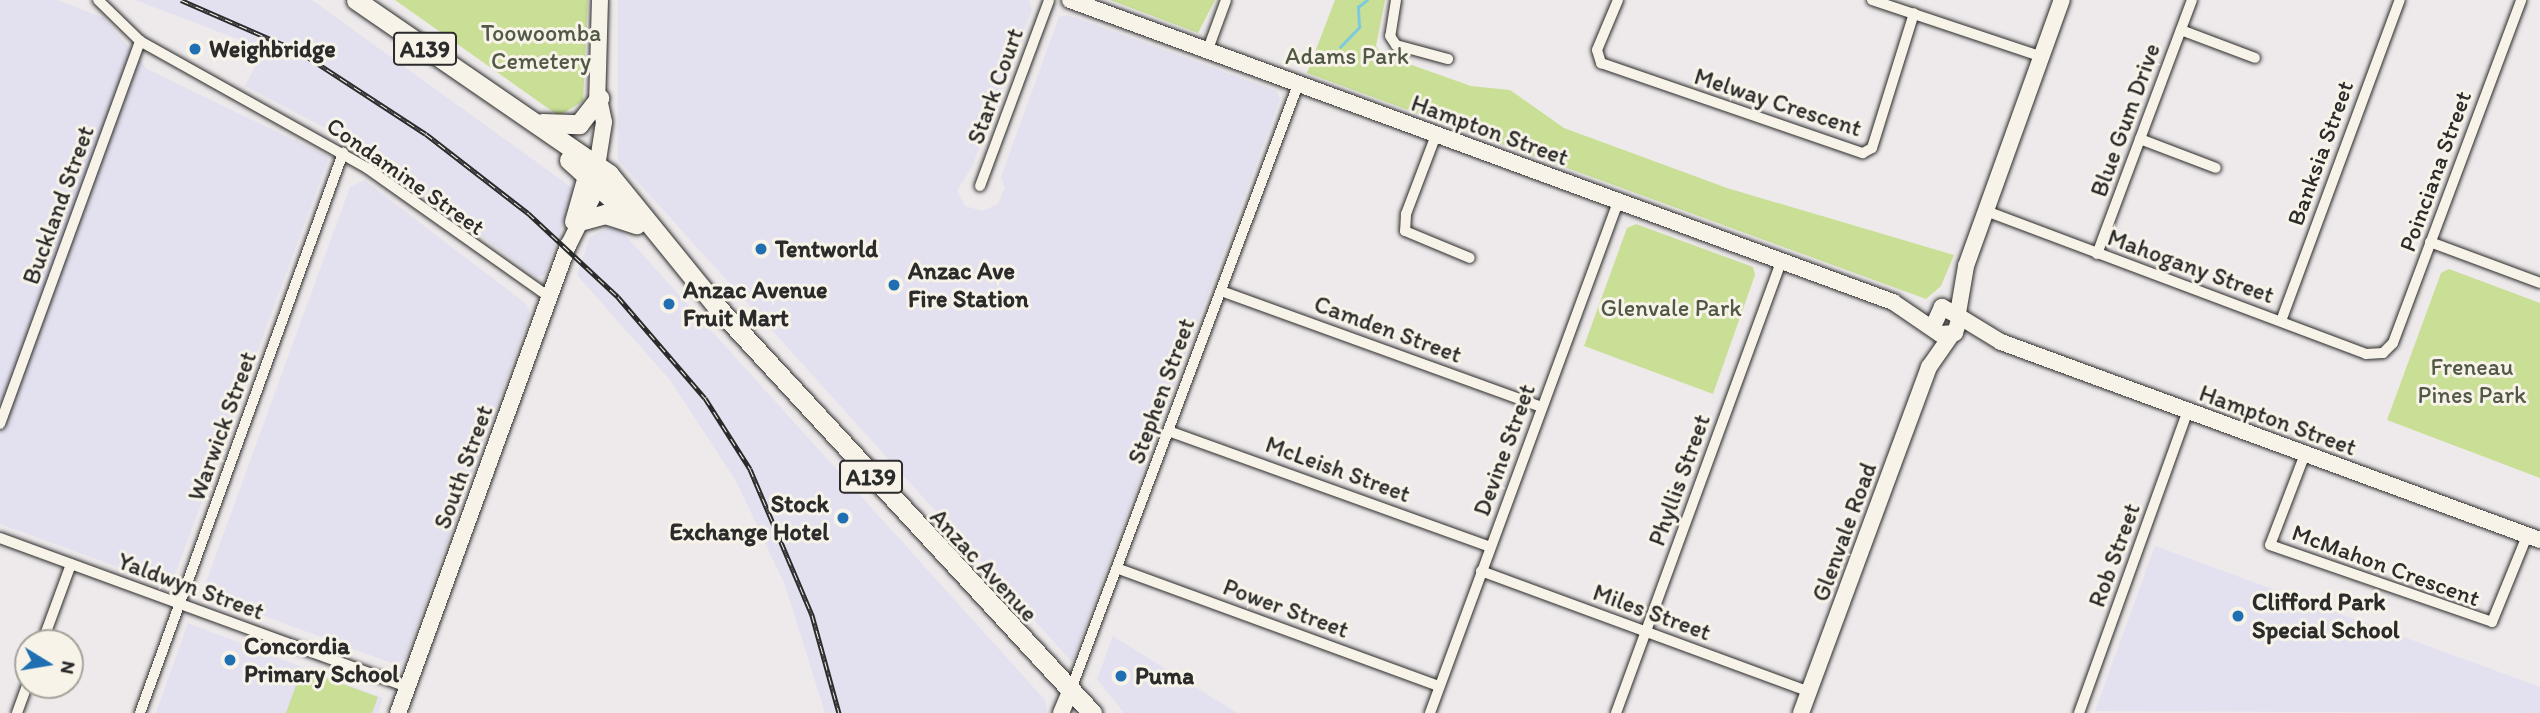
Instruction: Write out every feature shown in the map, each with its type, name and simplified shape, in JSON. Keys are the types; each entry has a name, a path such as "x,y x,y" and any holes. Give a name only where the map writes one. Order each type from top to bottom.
{"highway":[{"name":"Anzac Avenue","path":"356,0 594,170 636,224 675,259 1092,713"},
{"name":"Anzac Avenue","path":"493,98 538,122 594,170 664,237 675,259"},
{"path":"538,122 579,124 599,98"},
{"path":"578,228 605,214 636,224"}],"street":[{"name":"Condamine Street","path":"99,0 140,41 343,153 549,297"},
{"name":"South Street","path":"398,713 549,297 578,228 594,170 599,98 600,0"},
{"name":"Stark Court","path":"980,186 1049,0"},
{"name":"Hampton Street","path":"1070,0 1894,303 1933,328 1956,324"},
{"path":"1208,49 1226,0"},
{"path":"1396,0 1390,36 1396,45 1448,60"},
{"name":"Melway Crescent","path":"1618,0 1597,50 1601,63 1863,153 1872,148 1914,13"},
{"path":"1872,0 2042,57"},
{"name":"Glenvale Road","path":"1801,713 1929,367 1956,324 1966,266 2062,0"},
{"name":"Blue Gum Drive","path":"2097,254 2192,0"},
{"name":"Banksia Street","path":"2281,321 2400,0"},
{"name":"Poinciana Street","path":"2383,353 2393,343 2521,0"},
{"path":"2181,30 2256,58"},
{"name":"Buckland Street","path":"0,424 140,41"},
{"name":"Stephen Street","path":"1061,713 1171,432 1299,82"},
{"path":"1436,135 1406,214 1405,231 1471,258"},
{"path":"2140,139 2216,168"},
{"name":"Warwick Street","path":"140,713 343,153"},
{"name":"Devine Street","path":"1430,713 1618,202"},
{"name":"Mahogany Street","path":"1986,211 2366,354 2383,353"},
{"path":"2430,242 2539,280"},
{"name":"Phyllis Street","path":"1616,713 1781,262"},
{"name":"Glenvale Road","path":"1929,367 1933,328 1941,308 1966,266"},
{"name":"Camden Street","path":"1221,291 1542,407"},
{"name":"Hampton Street","path":"1894,303 1941,308 1956,324 2001,342 2534,538"},
{"name":"Rob Street","path":"2078,713 2188,411"},
{"name":"McLeish Street","path":"1171,432 1490,547"},
{"name":"McMahon Crescent","path":"2305,454 2270,545 2492,622 2534,538"},
{"name":"Yaldwyn Street","path":"0,538 407,687"},
{"path":"47,629 71,564"},
{"name":"Power Street","path":"1119,569 1440,686"},
{"name":"Miles Street","path":"1482,571 1809,692"}],"shaded area":[{"path":"0,0 57,0 104,18 147,69 329,157 173,580 165,584 0,524"},
{"path":"135,0 312,0 575,190 544,275 537,277 363,148 245,86 264,49"},
{"path":"618,0 1029,0 1032,9 972,167 957,190 965,206 982,211 998,204 1005,188 1001,177 1059,17 1068,15 1276,91 1280,99 1072,662 618,160"},
{"path":"364,180 525,303 530,313 405,659 394,664 202,593 350,187"},
{"path":"615,224 1045,700 1047,713 825,713 785,585 736,481 670,380 577,275 590,237"},
{"name":"Clifford Park Special School","path":"2155,546 2540,687 2540,713 2095,711"},
{"name":"Concordia Primary School","path":"188,623 383,698 378,713 156,713"},
{"path":"1113,636 1237,713 1124,713 1097,679"}],"green space":[{"name":"Toowoomba Cemetery","path":"395,0 588,0 583,101 559,116"},
{"path":"1110,0 1215,0 1198,33"},
{"name":"Adams Park","path":"1335,0 1385,0 1376,46 1381,54 1471,86 1510,90 1564,128 1727,188 1954,255 1941,286 1926,299 1307,73"},
{"name":"Glenvale Park","path":"1636,224 1753,267 1755,275 1713,394 1584,346 1627,228"},
{"name":"Freneau Pines Park","path":"2449,269 2540,303 2540,478 2387,420 2441,273"},
{"path":"302,669 378,697 372,713 286,713"}],"waterway":[{"path":"1340,47 1359,27 1358,7 1367,0"}],"railway":[{"path":"181,0 300,52 426,134 528,213 618,297 705,398 750,469 812,615 839,713"}],"place":[{"name":"Weighbridge","path":"195,49"},
{"name":"Tentworld","path":"761,249"},
{"name":"Anzac Ave Fire Station","path":"894,285"},
{"name":"Anzac Avenue Fruit Mart","path":"669,304"},
{"name":"Stock Exchange Hotel","path":"843,518"},
{"name":"Clifford Park Special School","path":"2238,616"},
{"name":"Concordia Primary School","path":"230,660"},
{"name":"Puma","path":"1121,676"}]}
